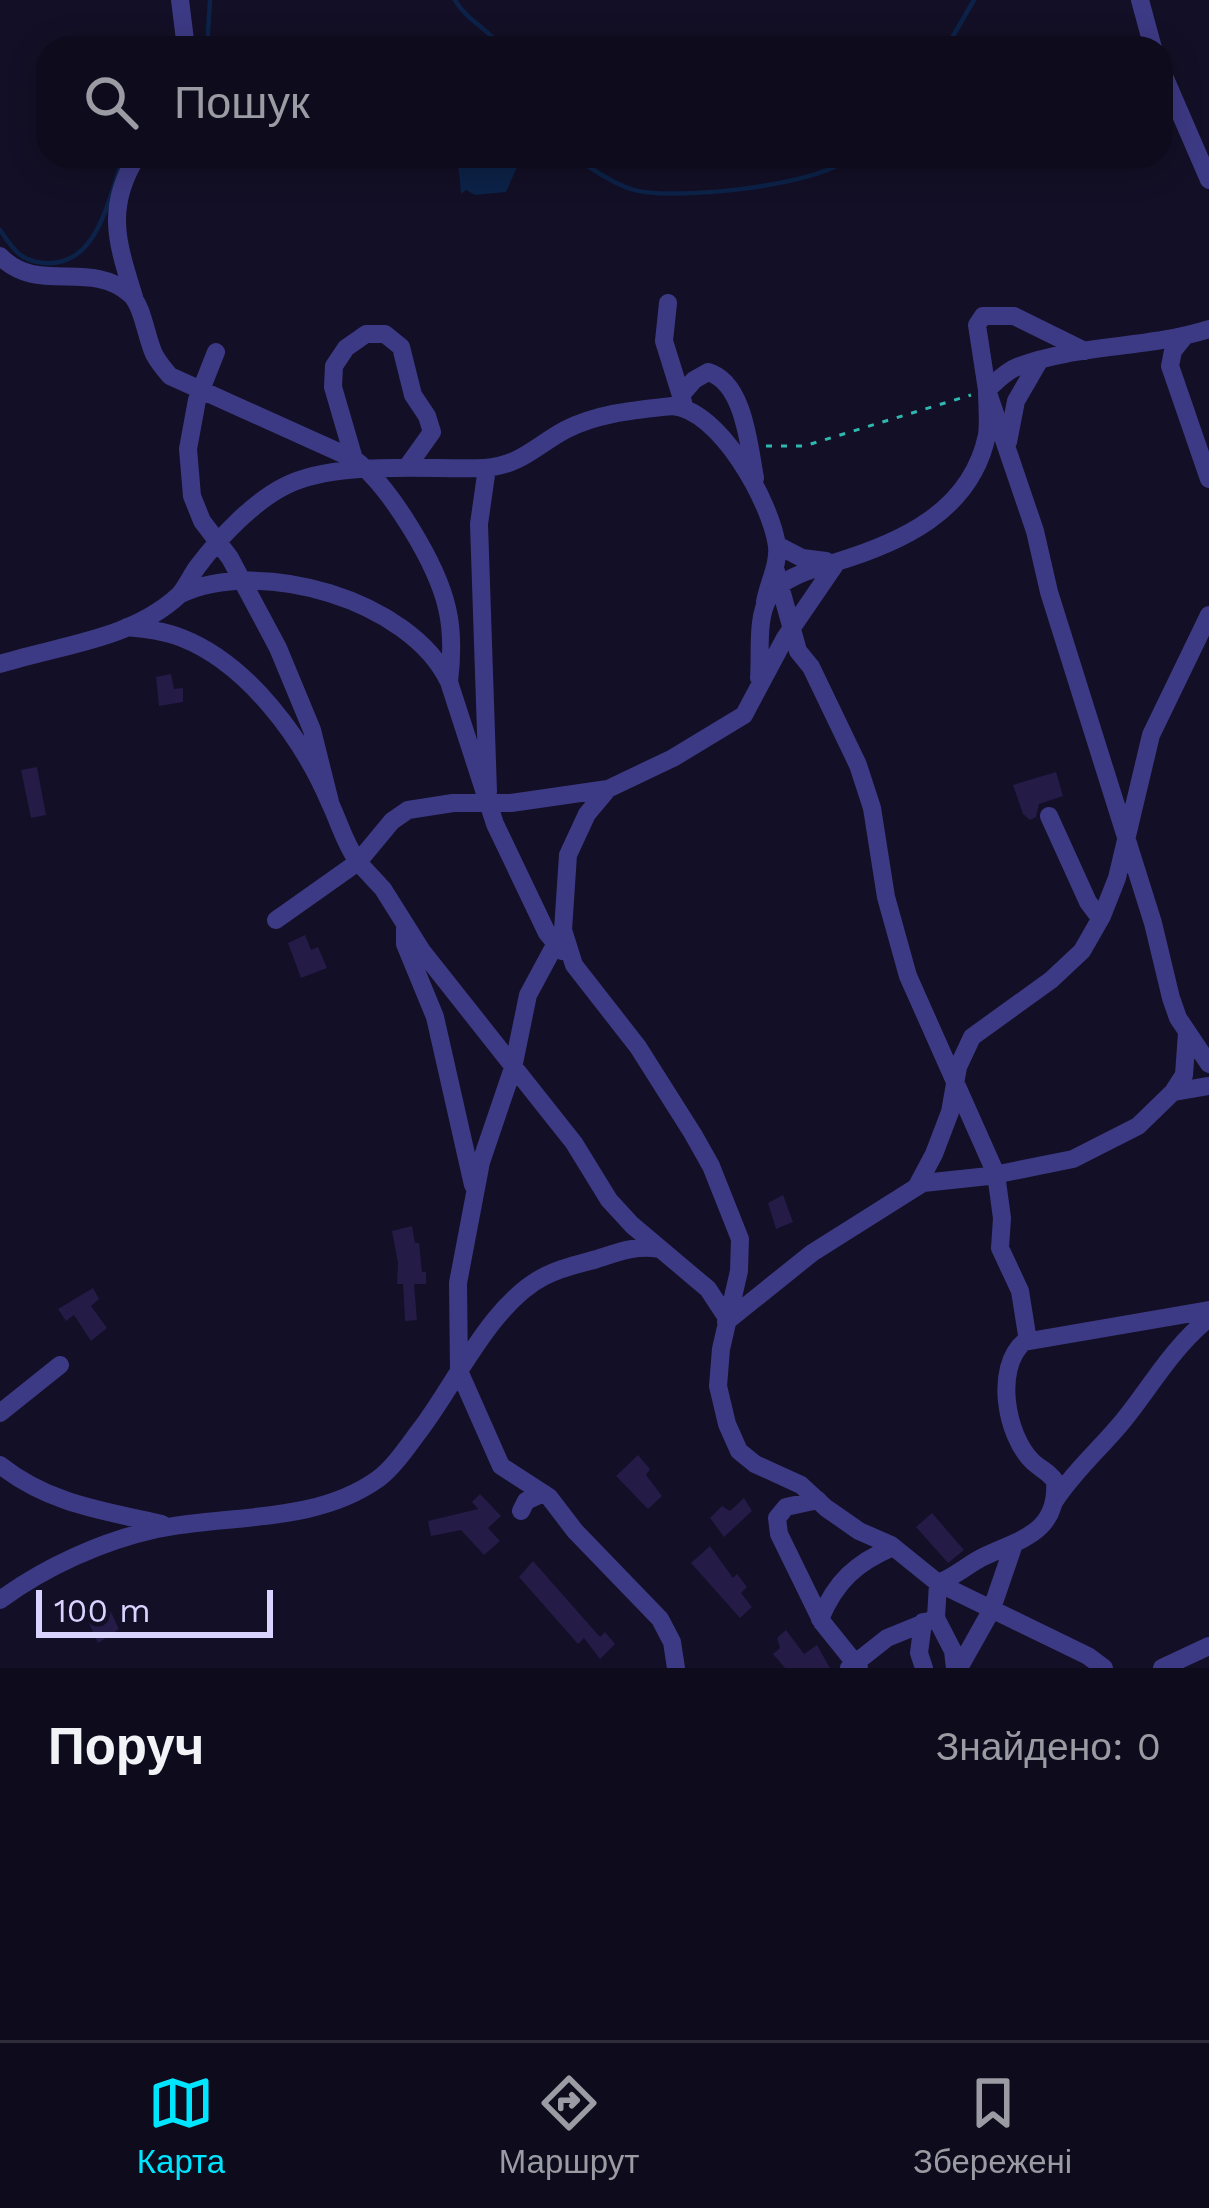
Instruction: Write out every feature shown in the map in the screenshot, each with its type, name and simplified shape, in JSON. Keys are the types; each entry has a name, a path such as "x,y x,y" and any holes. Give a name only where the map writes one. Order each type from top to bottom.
{"street":[{"path":"180,0 184,36"},
{"path":"1140,0 1150,36"},
{"path":"1173,97 1209,180"},
{"path":"131,168 114,214 134,297 156,358 170,376 361,464"},
{"path":"0,256 14,270 31,276 98,279 134,297"},
{"path":"668,303 664,341 683,401 729,446 756,489"},
{"path":"1085,351 1014,316 983,316 977,326 987,389 1008,443 1172,998 1187,1033 1209,1064"},
{"path":"987,389 1015,368 1056,355 1185,337 1209,328"},
{"path":"407,467 432,432 412,395 401,347 385,334 366,334 346,348 334,366 333,387 361,464 416,539 446,603 452,632 449,682"},
{"path":"1185,337 1173,351 1170,366 1209,479"},
{"path":"216,352 188,448 192,496 298,693 342,839 574,1143 609,1200 708,1289 727,1320"},
{"path":"1008,443 1016,401 1038,363"},
{"path":"683,401 694,380 708,372 721,375 732,390 756,489 777,545 778,576 790,631 858,765 872,808 882,877 908,976 997,1174 1000,1248 1020,1291 1028,1341"},
{"path":"778,576 837,562 919,531 967,484 981,456 988,430 987,389"},
{"path":"179,595 220,542 264,499 288,484 361,464 487,468 529,456 564,430 592,419 683,401"},
{"path":"487,468 479,524 489,800"},
{"path":"777,545 802,558 837,562"},
{"path":"276,920 358,862 392,820 408,810 608,789 717,733 744,715 790,631 837,562"},
{"path":"758,687 765,602 778,576"},
{"path":"0,664 127,626 198,586 240,578 346,599 420,642 449,682 472,763 514,866 574,965 638,1047 711,1166 740,1239 739,1271 718,1386 739,1451 754,1464 801,1485 859,1531 893,1547 938,1583 1104,1668"},
{"path":"917,1186 934,1154 973,1037 1051,980 1082,950 1100,918 1117,878 1151,735 1209,615"},
{"path":"127,626 183,638 232,668 277,718 330,802"},
{"path":"608,789 587,814 568,855 559,937 528,995 513,1068 488,1138 458,1283 459,1371 496,1473 543,1493 660,1619 672,1642 676,1668"},
{"path":"1049,815 1088,902 1100,918"},
{"path":"405,924 405,944 435,1018 475,1195"},
{"path":"727,1320 812,1253 917,1186 1073,1159 1138,1126 1184,1075 1187,1033"},
{"path":"1173,1092 1209,1086"},
{"path":"0,1600 26,1581 105,1545 173,1527 296,1511 346,1498 381,1477 440,1404 475,1344 517,1296 541,1278 624,1250 642,1246 664,1250"},
{"path":"1054,1503 1055,1480 1019,1442 1006,1398 1017,1347 1028,1341 1209,1314"},
{"path":"924,1668 919,1653 938,1583 1032,1537 1089,1456 1124,1421 1162,1365 1209,1314"},
{"path":"0,1413 59,1364"},
{"path":"0,1465 59,1500 88,1511 173,1527"},
{"path":"521,1511 526,1501 543,1493"},
{"path":"818,1500 786,1507 777,1518 779,1534 820,1619 854,1667 887,1638 930,1620"},
{"path":"820,1619 842,1578 893,1547"},
{"path":"957,1668 992,1611 1013,1547"},
{"path":"930,1620 953,1651 957,1668"},
{"path":"1162,1668 1209,1646"}],"path":[{"path":"749,445 804,446 885,419 914,416 987,389"}],"water":[{"path":"459,168 517,168 506,192 475,195 466,190 461,194"}],"building":[{"path":"171,674 174,689 183,688 183,702 159,706 156,677"},
{"path":"37,767 46,815 31,818 21,770"},
{"path":"1056,772 1063,796 1039,804 1036,817 1030,820 1023,814 1013,785"},
{"path":"305,935 311,950 318,947 327,968 301,978 288,943"},
{"path":"783,1195 793,1222 776,1229 768,1203"},
{"path":"412,1226 426,1284 414,1284 417,1320 405,1321 392,1231"},
{"path":"93,1288 99,1299 91,1306 107,1328 91,1341 74,1315 66,1321 58,1309"},
{"path":"638,1455 662,1496 648,1509 616,1476"},
{"path":"480,1494 501,1516 488,1528 500,1541 484,1555 461,1530 431,1536 428,1521 478,1509 472,1502"},
{"path":"744,1498 752,1511 724,1537 710,1518 722,1506 730,1511"},
{"path":"932,1513 964,1550 948,1563 916,1527"},
{"path":"710,1546 733,1578 737,1574 747,1587 741,1593 752,1607 740,1618 691,1563"},
{"path":"533,1561 600,1637 605,1632 615,1644 600,1659 584,1638 578,1644 519,1577"},
{"path":"110,1610 119,1629 98,1643 88,1621"},
{"path":"786,1630 804,1654 817,1645 830,1668 785,1668 773,1654 780,1648 777,1638"}],"waterway":[{"path":"208,36 210,0"},
{"path":"455,0 492,36"},
{"path":"953,36 974,0"},
{"path":"0,230 29,260 63,261 77,254 99,226 120,168"},
{"path":"591,168 631,189 677,194 744,189 832,168"}]}
